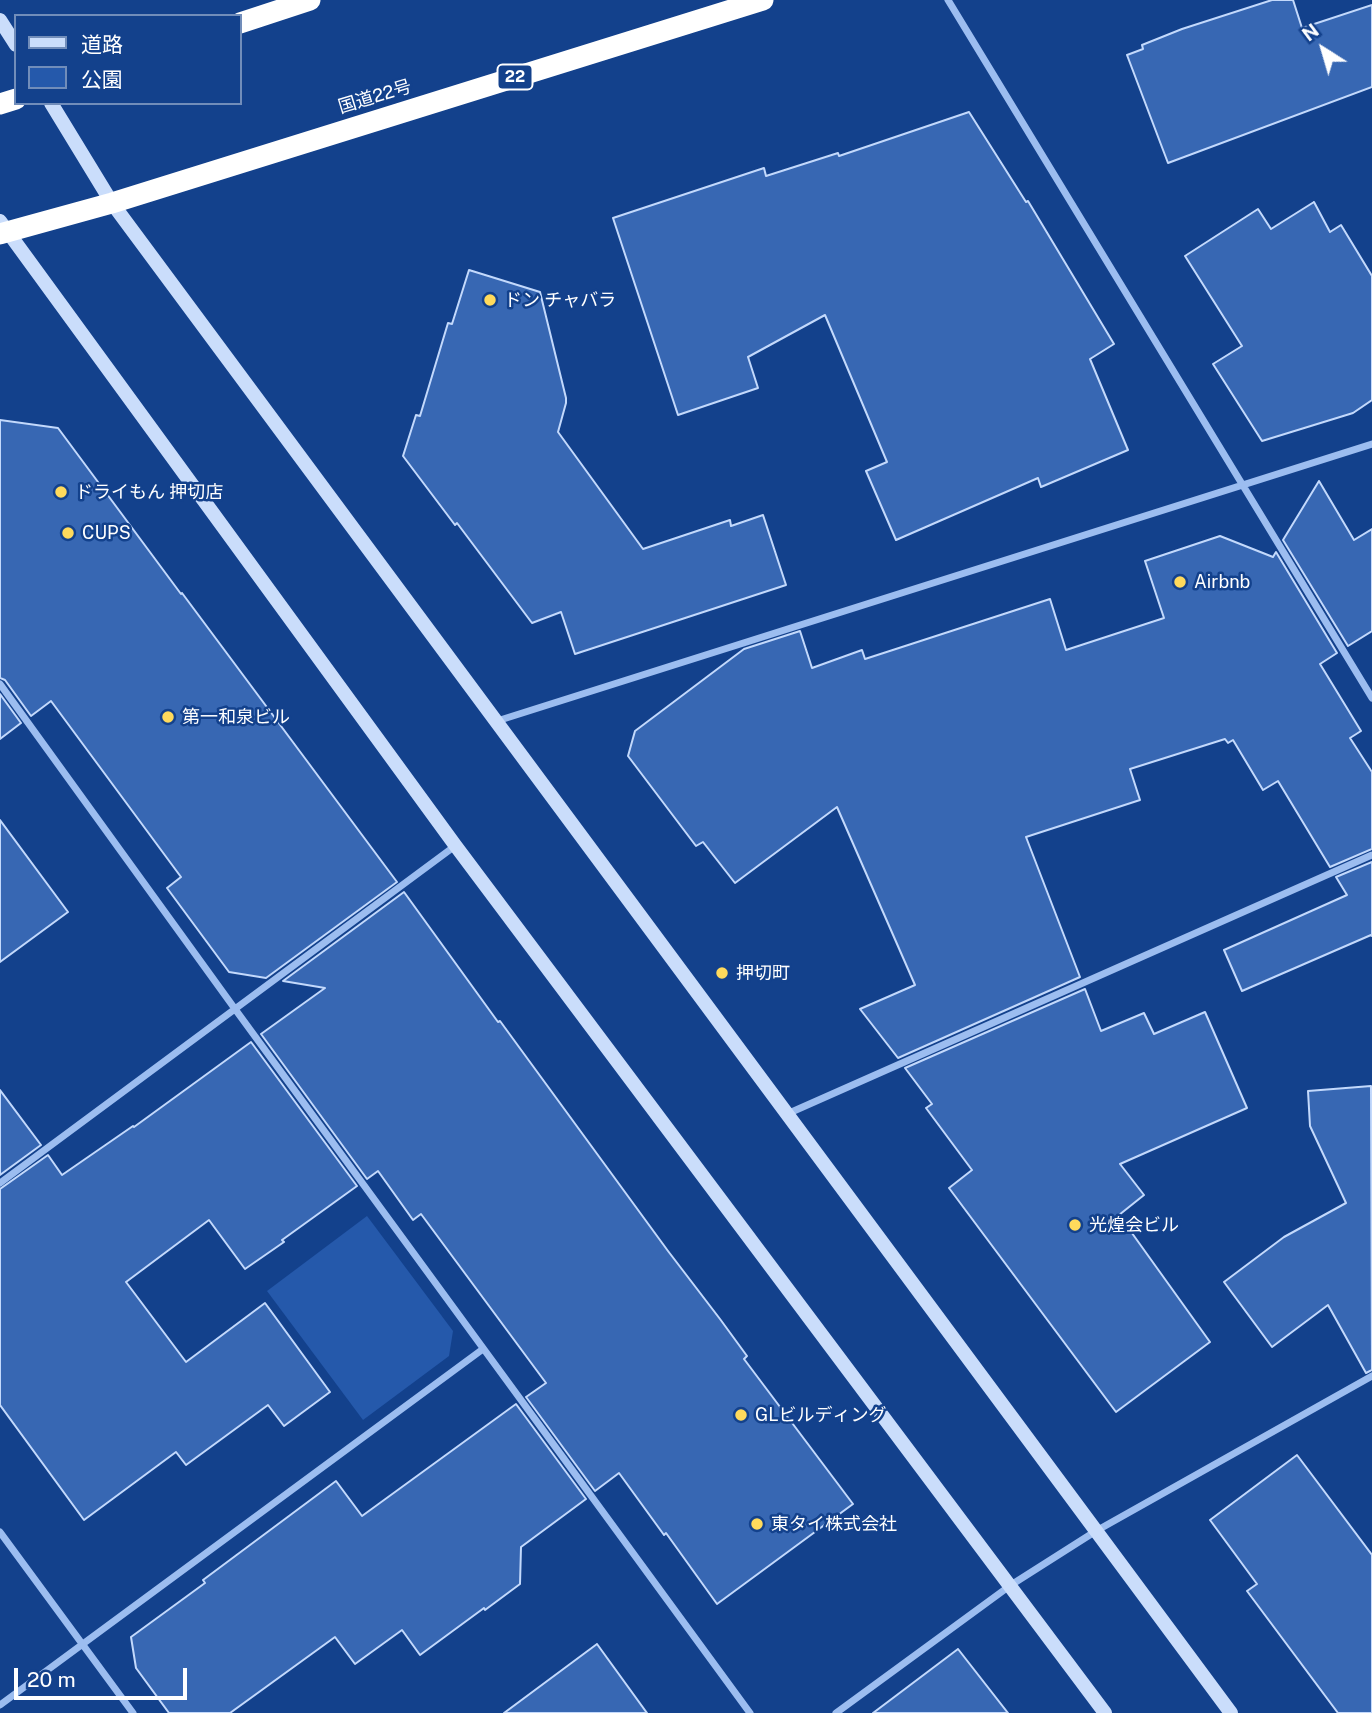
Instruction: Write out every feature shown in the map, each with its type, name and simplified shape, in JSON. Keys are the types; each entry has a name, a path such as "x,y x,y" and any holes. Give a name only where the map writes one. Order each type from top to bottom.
{"highway":[{"path":"242,22 310,0"},
{"name":"国道22号","path":"2,229 112,203 763,0"}],"street":[{"path":"948,0 1372,698"},
{"path":"0,20 14,43"},
{"path":"52,105 112,203 1231,1713"},
{"path":"2,229 455,845 1105,1713"},
{"path":"496,721 1372,444"},
{"path":"0,684 482,1349 750,1713"},
{"path":"0,1183 455,845"},
{"path":"787,1114 1372,855"},
{"path":"0,1705 482,1349"},
{"path":"836,1713 1011,1585 1096,1531 1372,1376"},
{"path":"0,1532 133,1713"}],"green space":[{"path":"367,1216 453,1331 449,1356 363,1420 267,1291"}],"building":[{"path":"1272,0 1293,0 1302,28 1372,5 1372,87 1168,163 1127,55 1143,49 1142,45 1182,29"},
{"path":"969,112 1026,202 1028,201 1114,344 1090,359 1128,450 1041,487 1038,478 896,540 866,471 887,462 825,315 748,357 758,388 678,415 613,218 764,168 766,176 838,153 839,156"},
{"path":"1314,202 1330,232 1341,225 1372,276 1372,400 1353,413 1262,441 1213,364 1242,346 1185,256 1258,209 1271,229"},
{"path":"469,270 540,292 566,398 558,432 643,549 730,520 731,526 763,515 786,585 575,654 561,612 532,623 403,456 416,415 420,416 448,323 452,324"},
{"path":"0,420 58,428 397,882 266,978 229,972 167,888 181,877 51,701 31,716 5,680 0,678"},
{"path":"1319,481 1354,540 1372,529 1372,631 1348,646 1283,540"},
{"path":"1220,536 1273,557 1276,552 1337,653 1320,664 1361,731 1350,738 1372,772 1372,849 1330,867 1278,781 1263,790 1233,740 1228,743 1225,739 1130,769 1140,800 1026,837 1080,977 898,1058 860,1009 915,985 837,807 735,883 703,842 696,846 628,756 635,731 744,649 800,631 812,668 862,650 865,659 1050,599 1066,650 1164,618 1145,561"},
{"path":"0,694 21,723 0,739"},
{"path":"0,820 68,912 0,962"},
{"path":"1372,862 1372,936 1242,991 1224,950 1347,895 1336,877"},
{"path":"404,892 720,1319 747,1356 744,1359 853,1504 717,1604 619,1473 595,1491 526,1397 546,1383 421,1214 413,1220 378,1171 367,1179 261,1034 325,988 283,981"},
{"path":"1085,989 1101,1031 1144,1013 1154,1034 1205,1012 1247,1108 1120,1164 1144,1195 1119,1215 1210,1342 1116,1412 949,1188 972,1170 926,1108 932,1104 905,1068"},
{"path":"251,1042 357,1186 245,1269 209,1220 126,1282 186,1362 265,1303 330,1392 284,1426 268,1405 186,1465 176,1452 84,1520 0,1405 0,1189 48,1155 62,1175 134,1127"},
{"path":"1371,1086 1372,1370 1366,1373 1328,1305 1272,1347 1224,1282 1284,1237 1346,1203 1310,1126 1308,1091"},
{"path":"0,1090 41,1145 0,1175"},
{"path":"516,1404 586,1499 521,1547 520,1584 420,1655 402,1630 355,1664 335,1637 230,1713 169,1713 136,1668 131,1637 336,1481 362,1516"},
{"path":"1297,1455 1372,1555 1372,1713 1338,1713 1247,1591 1257,1584 1210,1520"},
{"path":"597,1644 647,1713 504,1713"},
{"path":"958,1649 1008,1713 873,1713"}],"place":[{"name":"ドン チャバラ","path":"490,300"},
{"name":"ドライもん 押切店","path":"61,492"},
{"name":"CUPS","path":"68,533"},
{"name":"Airbnb","path":"1180,582"},
{"name":"第一和泉ビル","path":"168,717"},
{"name":"押切町","path":"722,973"},
{"name":"光煌会ビル","path":"1075,1225"},
{"name":"GLビルディング","path":"741,1415"},
{"name":"東タイ株式会社","path":"757,1524"}]}
